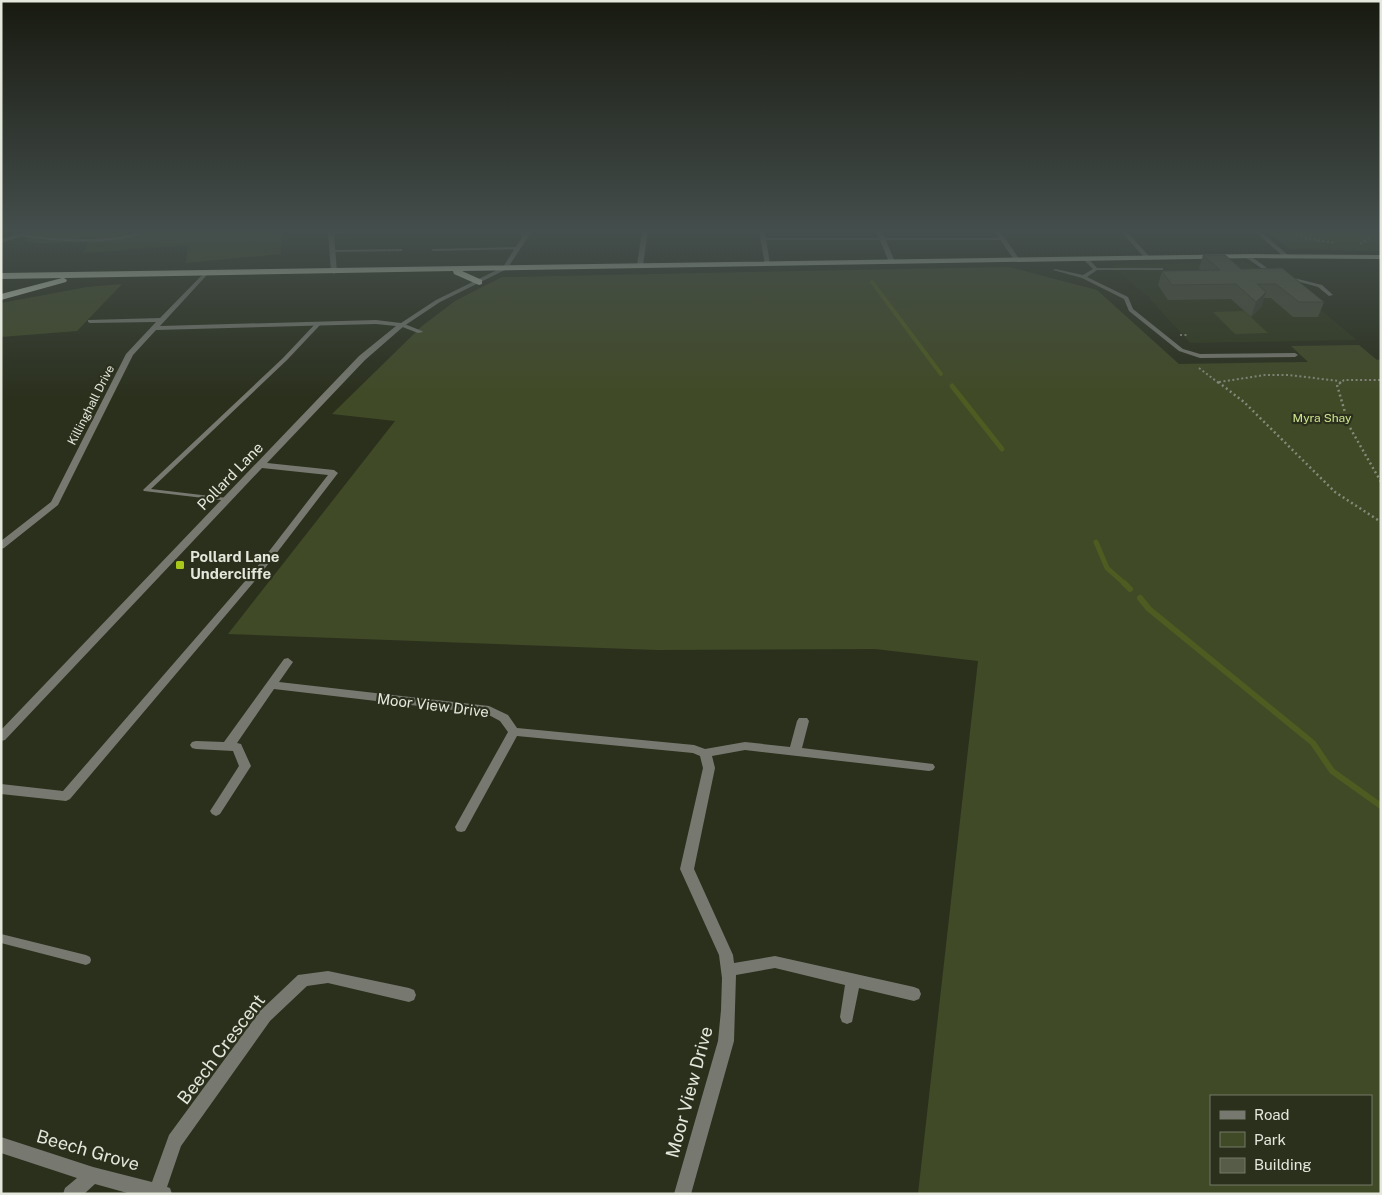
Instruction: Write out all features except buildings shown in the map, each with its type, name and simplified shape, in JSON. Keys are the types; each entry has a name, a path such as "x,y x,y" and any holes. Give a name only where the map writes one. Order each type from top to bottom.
{"highway":[{"path":"1,297 37,287"}],"street":[{"name":"Killinghall Drive","path":"1,546 55,502 130,354 192,287"},
{"name":"Pollard Lane","path":"1,737 362,358 402,325 438,301 469,287"},
{"path":"90,321 160,320"},
{"path":"153,328 376,322 402,325"},
{"path":"1,789 66,796 256,574 334,473 260,466"},
{"path":"228,746 288,662"},
{"name":"Moor View Drive","path":"272,685 489,710 504,718 514,732"},
{"path":"795,752 803,721"},
{"path":"461,827 514,732 694,750 705,753 745,746 929,767"},
{"path":"196,745 237,747 245,766 216,811"},
{"name":"Moor View Drive","path":"682,1194 726,1041 728,970 726,955 687,869 709,768 709,760 705,753"},
{"path":"728,970 775,962 914,994"},
{"name":"Beech Crescent","path":"160,1192 175,1141 266,1016 303,980 328,977 408,995"},
{"path":"847,1017 854,980"},
{"name":"Beech Grove","path":"1,1145 93,1175 160,1192"},
{"path":"71,1194 93,1175"}],"lane":[{"path":"1104,287 1126,298 1131,310 1181,350 1200,356 1295,355"},
{"path":"1321,287 1331,295"},
{"path":"227,500 146,490 284,359 318,324"},
{"path":"402,325 420,332"},
{"path":"1,938 86,960"}],"path":[{"path":"1162,336 1188,335"},
{"path":"1194,364 1244,402 1335,492 1381,522"},
{"path":"1218,382 1265,375 1289,375 1339,381 1381,380"},
{"path":"1339,381 1337,385 1349,426 1381,482"}],"shaded area":[{"path":"1136,287 1291,287 1357,340 1190,343 1148,297"}],"green space":[{"path":"87,287 119,287 77,331 1,337 1,303"},
{"name":"Myra Shay","path":"483,287 1085,287 1097,290 1179,364 1308,362 1291,346 1359,345 1377,360 1381,359 1381,1194 918,1194 978,661 875,649 657,650 228,634 395,421 332,414 422,326 455,301"},
{"path":"1244,311 1268,333 1235,334 1213,312"}],"waterway":[{"path":"876,287 941,374"},
{"path":"952,386 1002,449"},
{"path":"1096,542 1107,568 1125,584"},
{"path":"1125,584 1130,589"},
{"path":"1140,598 1149,609 1313,743 1332,771 1381,806"}],"place":[{"name":"Pollard Lane Undercliffe","path":"180,565"}]}
